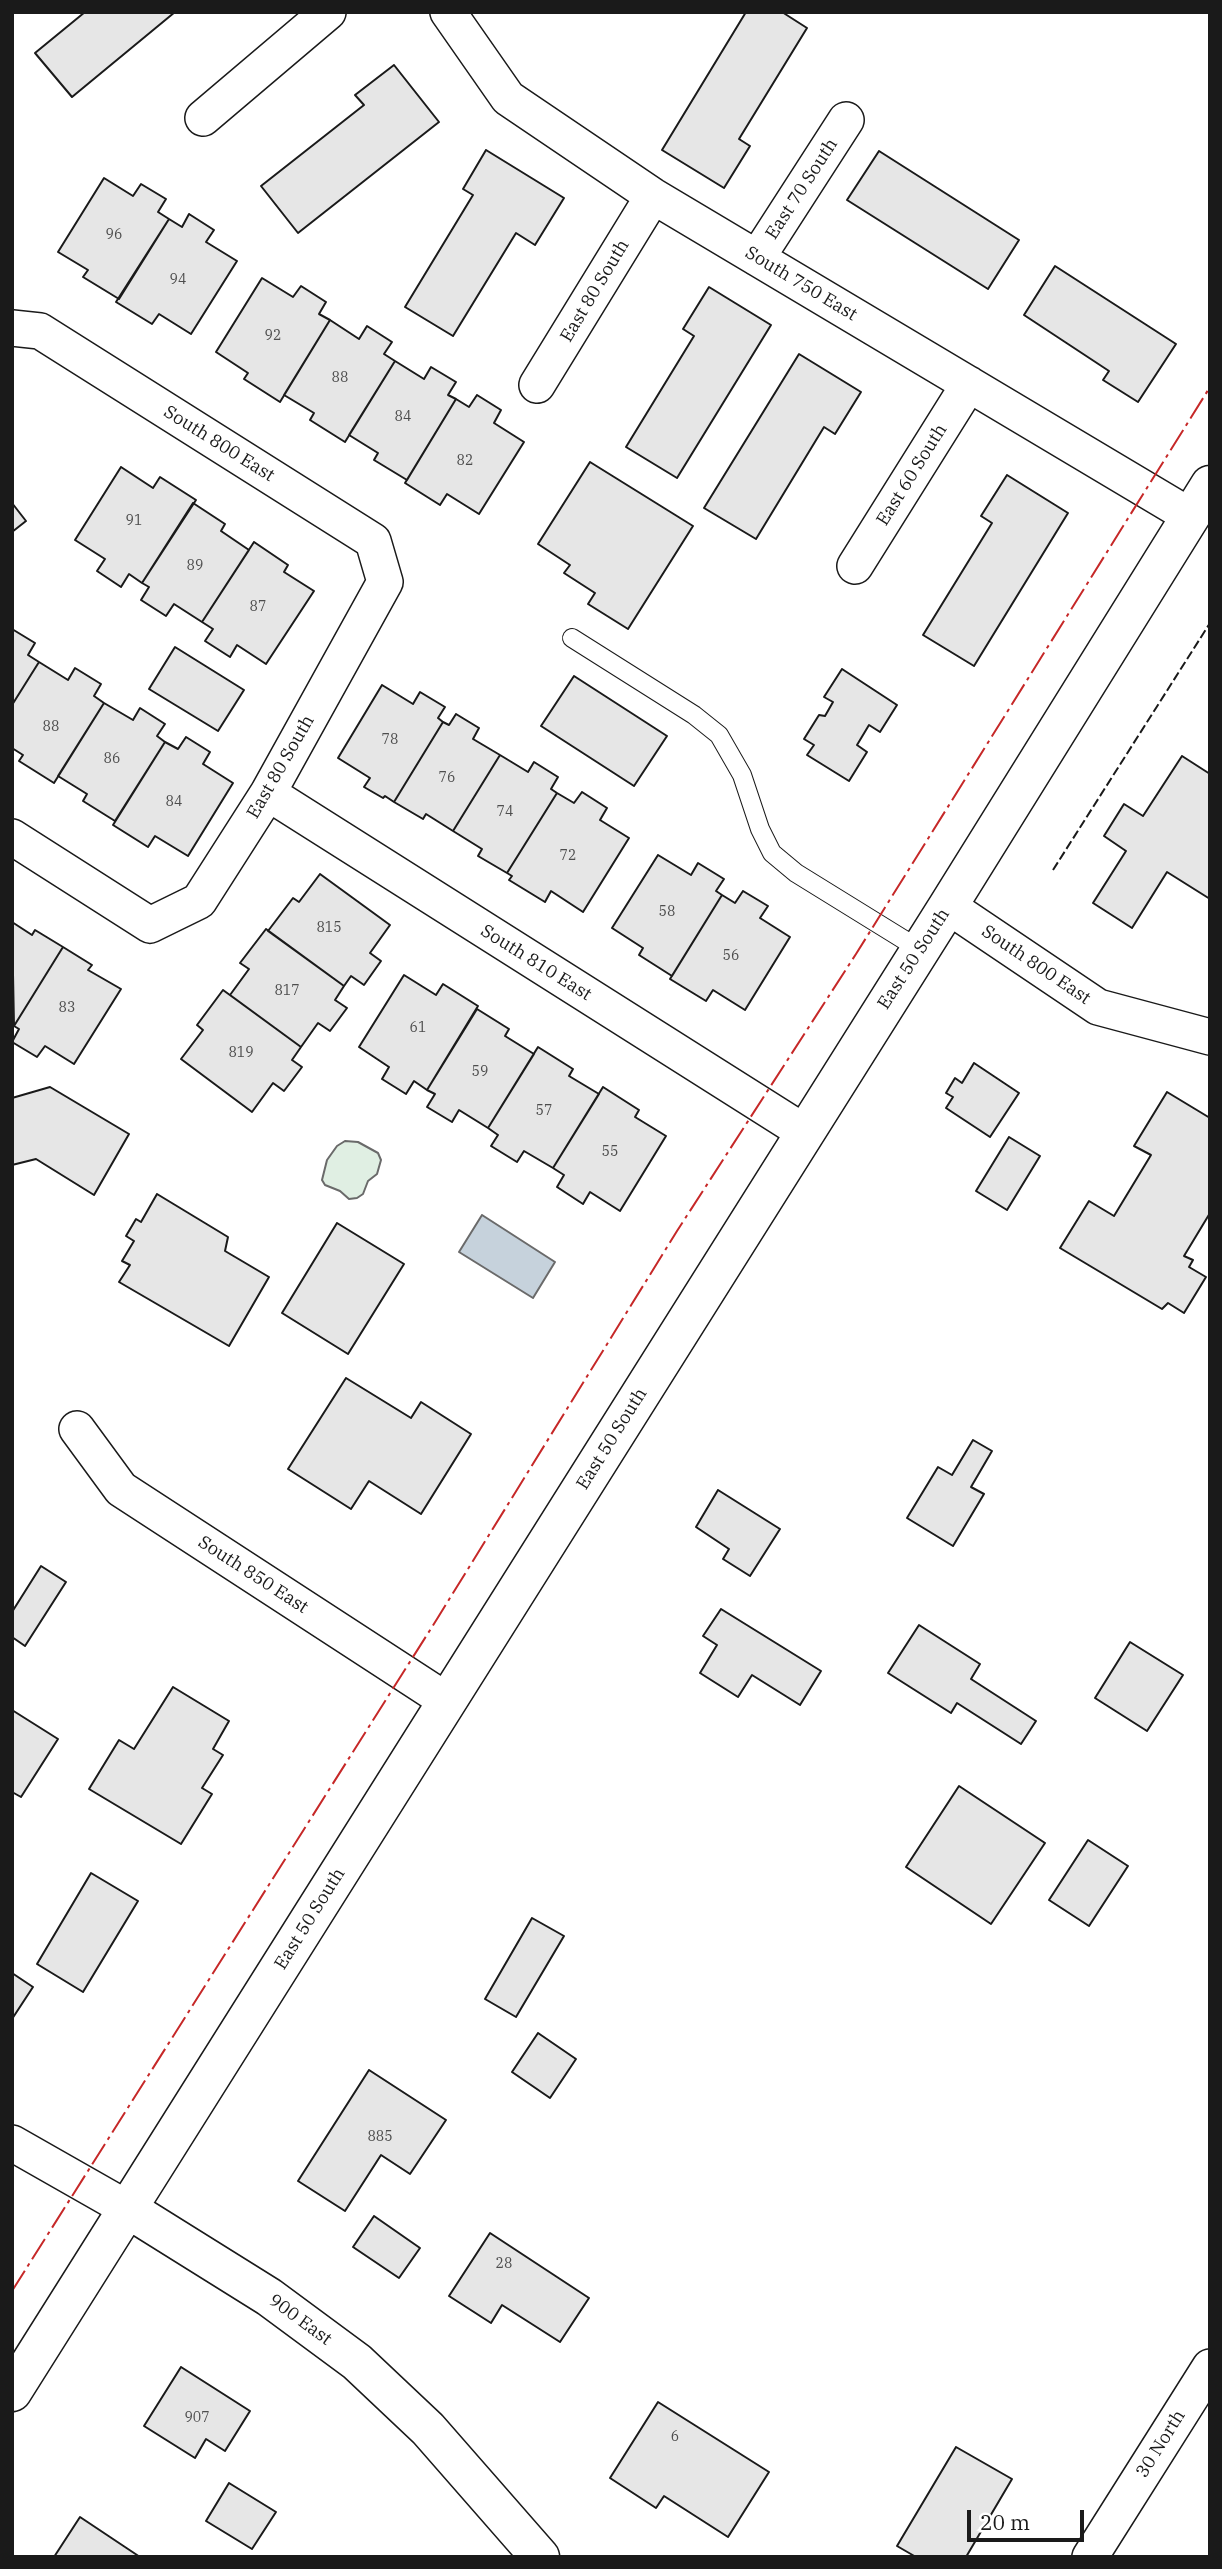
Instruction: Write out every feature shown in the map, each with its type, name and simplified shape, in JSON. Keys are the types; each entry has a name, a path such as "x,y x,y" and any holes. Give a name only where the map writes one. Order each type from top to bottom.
{"main road":[{"name":"East 50 South","path":"12,2392 948,906 1200,500"},
{"name":"900 East","path":"128,2209 269,2297 357,2362 428,2429 540,2557"}],"street":[{"path":"203,118 328,12"},
{"name":"South 750 East","path":"448,12 508,98 653,196 969,384 1200,500"},
{"name":"East 70 South","path":"757,258 846,120"},
{"name":"East 80 South","path":"537,385 653,196"},
{"name":"South 800 East","path":"19,329 40,331 373,541 385,582"},
{"name":"East 60 South","path":"855,566 969,384"},
{"name":"East 80 South","path":"12,837 150,925 199,901 268,793 385,582"},
{"name":"South 810 East","path":"268,793 804,1132"},
{"name":"South 800 East","path":"948,906 1098,1007 1210,1037"},
{"name":"South 850 East","path":"77,1429 121,1489 447,1701"},
{"name":"900 East","path":"12,2143 128,2209"},
{"name":"30 North","path":"1090,2557 1210,2367"}],"lane":[{"path":"572,638 694,715 719,735 742,775 760,829 772,853 796,873 919,949"}],"green space":[{"path":"345,1141 358,1142 378,1153 381,1160 377,1174 368,1181 363,1194 357,1198 349,1199 340,1191 325,1185 322,1180 327,1160 337,1146"}],"shaded area":[{"path":"482,1215 555,1262 533,1298 459,1252"}],"building":[{"path":"85,12 175,12 72,97 35,53"},
{"path":"746,12 782,12 807,28 739,139 750,146 724,188 662,150"},
{"path":"394,65 439,122 298,233 261,186 364,105 355,95"},
{"path":"486,150 564,198 535,245 516,233 453,336 405,307 473,195 463,189"},
{"path":"879,151 1019,240 988,289 847,200"},
{"path":"104,178 133,196 141,184 166,199 158,212 169,219 119,299 83,277 88,270 58,252"},
{"path":"189,214 214,230 206,242 237,261 191,334 159,314 152,324 116,302 169,219 182,227"},
{"path":"1055,266 1176,344 1138,402 1103,380 1109,371 1024,315"},
{"path":"262,278 293,297 301,286 326,302 319,314 330,320 280,402 244,379 248,373 216,352"},
{"path":"709,287 771,325 677,478 626,447 694,336 683,329"},
{"path":"330,320 359,339 367,326 392,342 384,354 395,361 345,442 310,420 314,413 284,395"},
{"path":"799,354 861,392 835,434 824,427 756,539 704,508"},
{"path":"395,361 424,379 431,367 456,382 448,395 456,399 407,480 374,460 378,453 349,435"},
{"path":"477,395 501,410 494,423 524,442 479,514 447,494 440,505 405,483 456,399 469,407"},
{"path":"590,462 693,526 628,629 588,604 595,593 564,573 570,565 538,544"},
{"path":"121,467 153,488 160,477 196,500 142,583 129,574 121,587 97,571 105,559 75,540"},
{"path":"1007,475 1068,513 974,666 923,635 992,523 981,516"},
{"path":"12,503 26,521 12,532"},
{"path":"193,503 225,524 221,531 249,550 202,622 174,604 166,616 141,600 149,587 142,583"},
{"path":"254,542 288,565 284,572 314,591 266,664 237,645 230,657 205,641 213,629 202,622"},
{"path":"12,629 35,643 28,655 39,662 12,705"},
{"path":"175,647 244,690 218,731 149,689"},
{"path":"39,662 68,680 75,668 101,684 94,696 104,703 54,783 19,761 23,755 12,748 12,705"},
{"path":"842,669 897,705 880,732 869,725 857,745 867,752 849,781 807,755 814,745 804,739 819,715 825,716 833,702 824,697"},
{"path":"574,676 667,736 634,786 541,726"},
{"path":"382,685 413,704 420,692 445,707 438,718 443,722 394,802 364,787 370,778 338,758"},
{"path":"104,703 133,720 140,708 165,724 157,736 165,742 115,821 83,801 87,794 58,776"},
{"path":"456,714 479,728 473,739 500,755 453,831 426,814 423,819 394,802 443,722 449,725"},
{"path":"186,737 210,752 203,764 233,783 188,856 155,836 148,847 113,825 165,742 178,749"},
{"path":"500,755 528,772 534,762 558,777 551,789 557,793 507,873 478,856 482,849 453,831"},
{"path":"1182,756 1210,774 1210,899 1167,872 1132,928 1093,903 1126,851 1104,836 1124,804 1143,816"},
{"path":"582,792 607,808 600,820 629,838 583,912 551,891 545,902 509,880 512,876 507,873 557,793 574,803"},
{"path":"658,855 691,875 698,863 724,879 716,891 722,895 672,976 639,955 643,948 612,928"},
{"path":"320,874 390,925 370,953 381,961 364,985 351,976 344,986 268,931 293,898 299,902"},
{"path":"743,891 768,906 760,918 790,937 745,1010 713,990 706,1001 670,979 722,895 735,903"},
{"path":"12,922 32,935 35,930 63,947 14,1026"},
{"path":"266,929 344,986 335,1000 347,1008 330,1031 318,1023 301,1047 230,995 249,969 240,963"},
{"path":"63,947 92,965 88,970 121,989 74,1064 45,1046 37,1057 12,1042 19,1029 14,1026"},
{"path":"404,975 436,995 443,984 478,1006 427,1090 414,1081 406,1094 382,1079 389,1067 359,1047"},
{"path":"223,990 301,1047 292,1060 302,1067 284,1091 273,1083 252,1112 181,1059 203,1030 197,1025"},
{"path":"477,1009 509,1029 505,1036 534,1054 488,1128 459,1110 452,1122 427,1107 435,1094 427,1090"},
{"path":"538,1047 573,1069 569,1076 599,1094 553,1168 524,1151 517,1162 491,1146 498,1135 488,1128"},
{"path":"974,1063 1019,1093 990,1137 946,1108 953,1097 946,1093 955,1078 962,1083"},
{"path":"50,1087 129,1134 94,1195 36,1159 12,1165 12,1098"},
{"path":"603,1087 639,1110 635,1117 666,1136 620,1211 590,1192 583,1204 557,1187 564,1175 553,1168"},
{"path":"1167,1092 1210,1118 1210,1213 1184,1256 1193,1260 1189,1267 1206,1277 1184,1313 1168,1303 1162,1309 1060,1248 1089,1201 1114,1216 1151,1155 1134,1146"},
{"path":"1009,1137 1040,1156 1007,1210 976,1191"},
{"path":"157,1194 228,1237 225,1251 269,1277 229,1346 119,1282 130,1265 122,1261 134,1241 126,1236 136,1219 141,1222"},
{"path":"337,1223 404,1264 348,1354 282,1313"},
{"path":"346,1378 411,1418 421,1402 471,1434 421,1514 369,1481 351,1509 288,1469"},
{"path":"973,1440 992,1451 971,1487 984,1494 953,1546 907,1518 938,1467 952,1475"},
{"path":"718,1490 780,1529 750,1576 723,1559 729,1549 696,1527"},
{"path":"41,1566 66,1582 25,1646 12,1637 12,1612"},
{"path":"721,1609 821,1671 800,1705 752,1675 738,1697 700,1673 717,1645 703,1636"},
{"path":"919,1625 980,1664 971,1679 1036,1721 1021,1744 957,1703 951,1713 888,1673"},
{"path":"1130,1642 1183,1675 1147,1731 1095,1698"},
{"path":"173,1687 229,1721 213,1749 223,1755 202,1788 212,1794 181,1844 89,1789 119,1740 134,1749"},
{"path":"12,1710 58,1739 21,1797 12,1792"},
{"path":"959,1786 1045,1843 991,1924 906,1867"},
{"path":"1088,1840 1128,1866 1089,1926 1049,1900"},
{"path":"91,1873 138,1901 83,1992 37,1964"},
{"path":"532,1918 564,1936 516,2017 485,1999"},
{"path":"12,1973 33,1987 12,2019"},
{"path":"538,2033 576,2059 550,2098 512,2072"},
{"path":"369,2070 446,2120 410,2174 381,2155 345,2211 298,2181"},
{"path":"374,2216 420,2248 399,2278 353,2247"},
{"path":"490,2233 589,2298 560,2342 502,2305 491,2323 449,2296"},
{"path":"181,2367 250,2411 225,2451 206,2439 195,2458 144,2426"},
{"path":"658,2402 769,2472 728,2537 664,2496 656,2508 610,2478"},
{"path":"956,2447 1012,2479 966,2557 916,2557 897,2546"},
{"path":"229,2483 276,2512 252,2549 206,2521"},
{"path":"80,2517 140,2557 54,2557"}],"fence":[{"path":"1053,870 1210,623"}],"power":[{"path":"12,2291 437,1619 677,1231 856,954 1210,387"}]}
